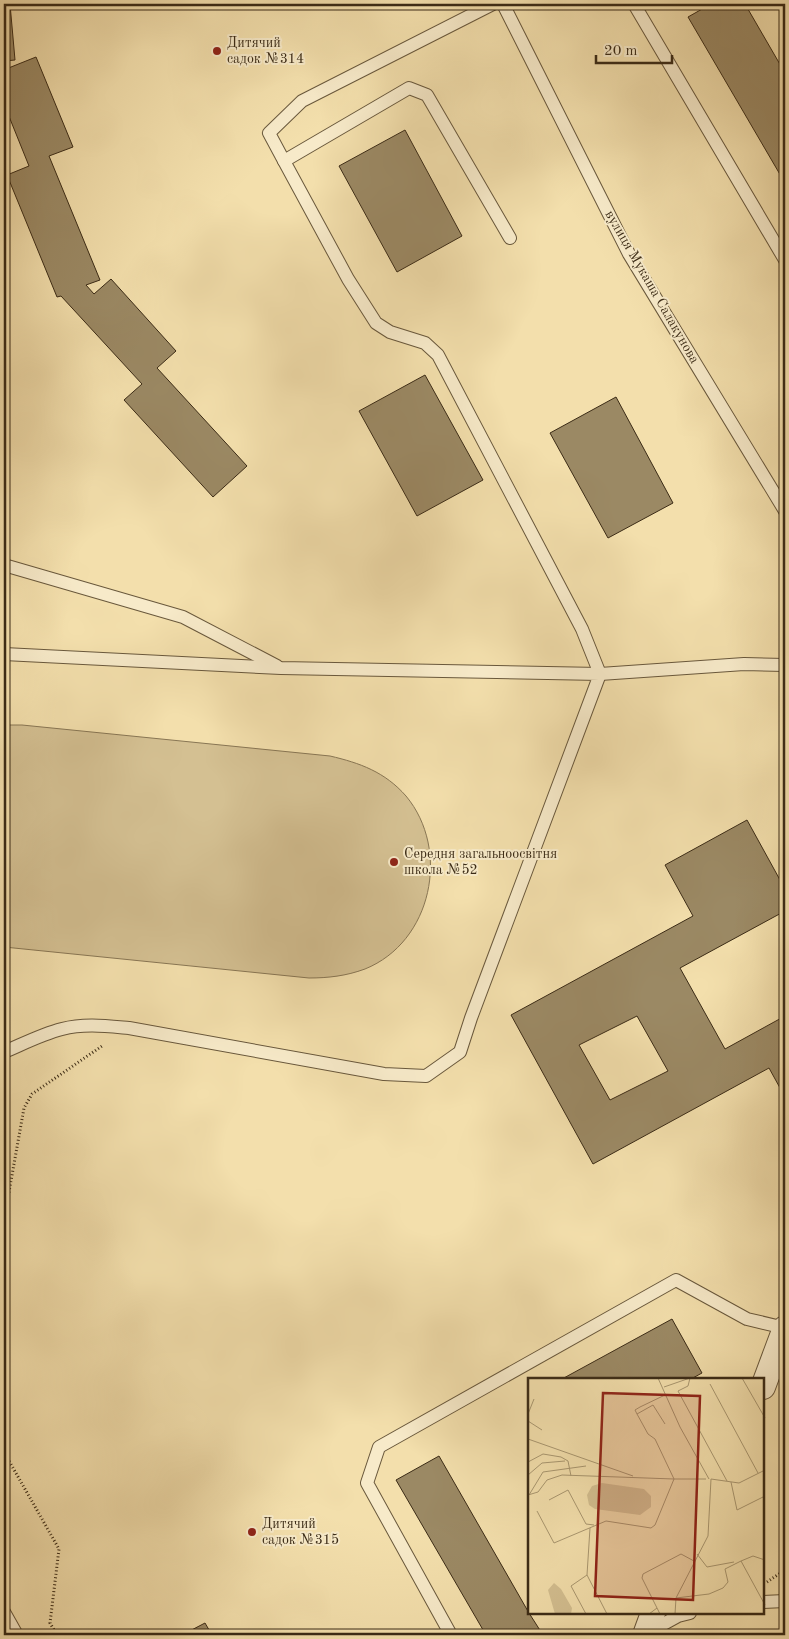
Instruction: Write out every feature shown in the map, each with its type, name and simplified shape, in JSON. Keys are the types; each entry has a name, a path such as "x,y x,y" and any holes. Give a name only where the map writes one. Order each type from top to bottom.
{"street":[{"path":"764,1384 785,1328"}],"lane":[{"path":"4,1052 63,1028 97,1025 129,1028 384,1074 426,1076 460,1052 470,1018 600,674 582,628 438,355 425,343 390,332 376,323 348,278 269,133 302,101 493,4"},
{"name":"вулиця Мукаша Салакунова","path":"503,4 629,254 785,511"},
{"path":"634,4 785,260"},
{"path":"284,160 409,88 427,95 510,238"},
{"path":"4,565 183,617 281,668"},
{"path":"4,654 281,668 600,674 744,664 785,665"},
{"path":"451,1635 367,1483 379,1447 676,1280 747,1319 785,1328"},
{"path":"764,1602 785,1601"},
{"path":"4,1612 17,1635"},
{"path":"648,1627 686,1614"}],"path":[{"path":"4,1220 24,1108 32,1094 129,1028"},
{"path":"4,1452 59,1550 50,1623 57,1635"},
{"path":"764,1585 785,1570"}],"shaded area":[{"path":"4,725 22,725 330,756 362,765 381,775 398,788 406,796 420,818 428,842 430,867 428,893 419,917 406,938 388,956 365,969 323,978 4,947"}],"building":[{"path":"4,4 10,4 15,60 4,61"},
{"path":"711,4 745,4 785,73 785,183 688,17"},
{"path":"36,57 73,147 49,156 100,280 86,285 94,294 111,279 176,351 157,368 247,466 213,497 124,400 142,384 61,296 57,297 7,175 29,166 4,104 4,63 6,69"},
{"path":"405,130 462,236 397,272 339,166"},
{"path":"425,375 483,480 417,516 359,411"},
{"path":"616,397 673,503 608,538 550,433"},
{"path":"747,820 785,889 785,911 680,968 725,1049 785,1016 785,1097 769,1068 593,1164 511,1015 693,916 665,865","holes":["637,1016 668,1071 610,1100 579,1045"]},
{"path":"672,1319 702,1373 693,1378 564,1378"},
{"path":"439,1456 528,1614 543,1635 486,1635 396,1480"},
{"path":"205,1623 212,1635 182,1635"}],"place":[{"name":"Дитячий садок №314","path":"217,51"},
{"name":"Середня загальноосвітня школа №52","path":"394,862"},
{"name":"Дитячий садок №315","path":"252,1532"}]}
